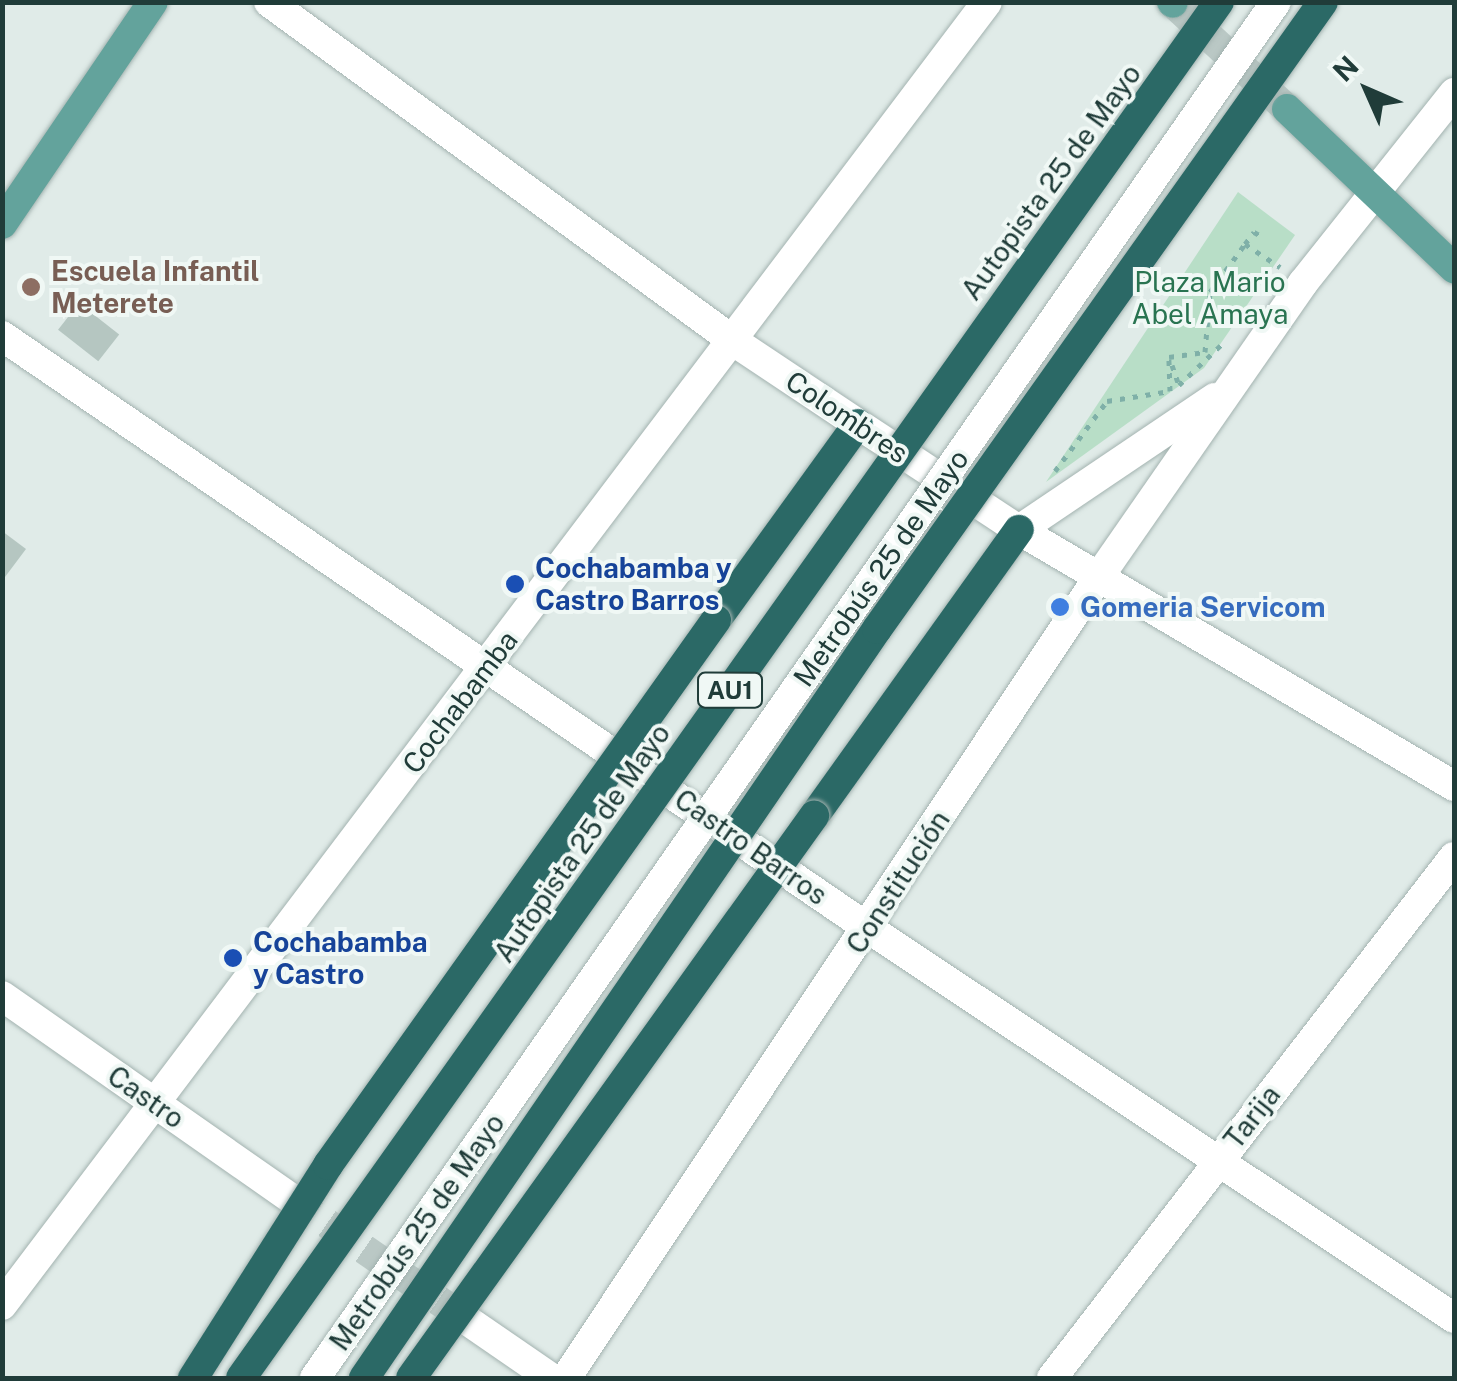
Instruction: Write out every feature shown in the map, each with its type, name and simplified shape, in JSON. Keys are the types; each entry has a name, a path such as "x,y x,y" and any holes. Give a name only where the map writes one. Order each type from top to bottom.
{"highway":[{"name":"Autopista 25 de Mayo","path":"241,1378 1219,2"},
{"path":"364,1378 877,628 1324,2"},
{"path":"193,1378 328,1165 858,424"},
{"path":"411,1378 1018,530"}],"main road":[{"path":"2,224 153,2"},
{"path":"1287,109 1454,268"}],"street":[{"name":"Colombres","path":"269,2 734,342 1018,530 1454,786"},
{"name":"Cochabamba","path":"2,1305 734,342 987,2"},
{"name":"Metrobús 25 de Mayo","path":"315,1378 1276,2"},
{"name":"Constitución","path":"566,1378 1098,578 1374,190 1454,93"},
{"name":"Castro Barros","path":"2,336 868,928 1454,1318"},
{"name":"Constitución","path":"1018,530 1232,387"},
{"name":"Tarija","path":"1052,1378 1454,856"},
{"name":"Castro","path":"2,996 290,1198"},
{"path":"458,1314 551,1378"}],"path":[{"path":"1169,357 1205,352 1210,292 1254,232 1263,237"},
{"path":"1245,244 1274,264"},
{"path":"1169,357 1179,386 1222,344"},
{"path":"1046,482 1107,400 1170,391 1169,357"}],"green space":[{"name":"Plaza Mario Abel Amaya","path":"1238,192 1295,235 1204,368 1046,482"}],"building":[{"path":"79,303 119,334 98,361 58,330"},
{"path":"2,531 26,549 2,581"}],"tunnel":[{"path":"1173,3 1287,109"},
{"path":"290,1198 458,1314"}],"place":[{"name":"Escuela Infantil Meterete","path":"31,287"},
{"name":"Cochabamba y Castro Barros","path":"515,584"},
{"name":"Gomeria Servicom","path":"1060,607"},
{"name":"Cochabamba y Castro","path":"233,958"}]}
